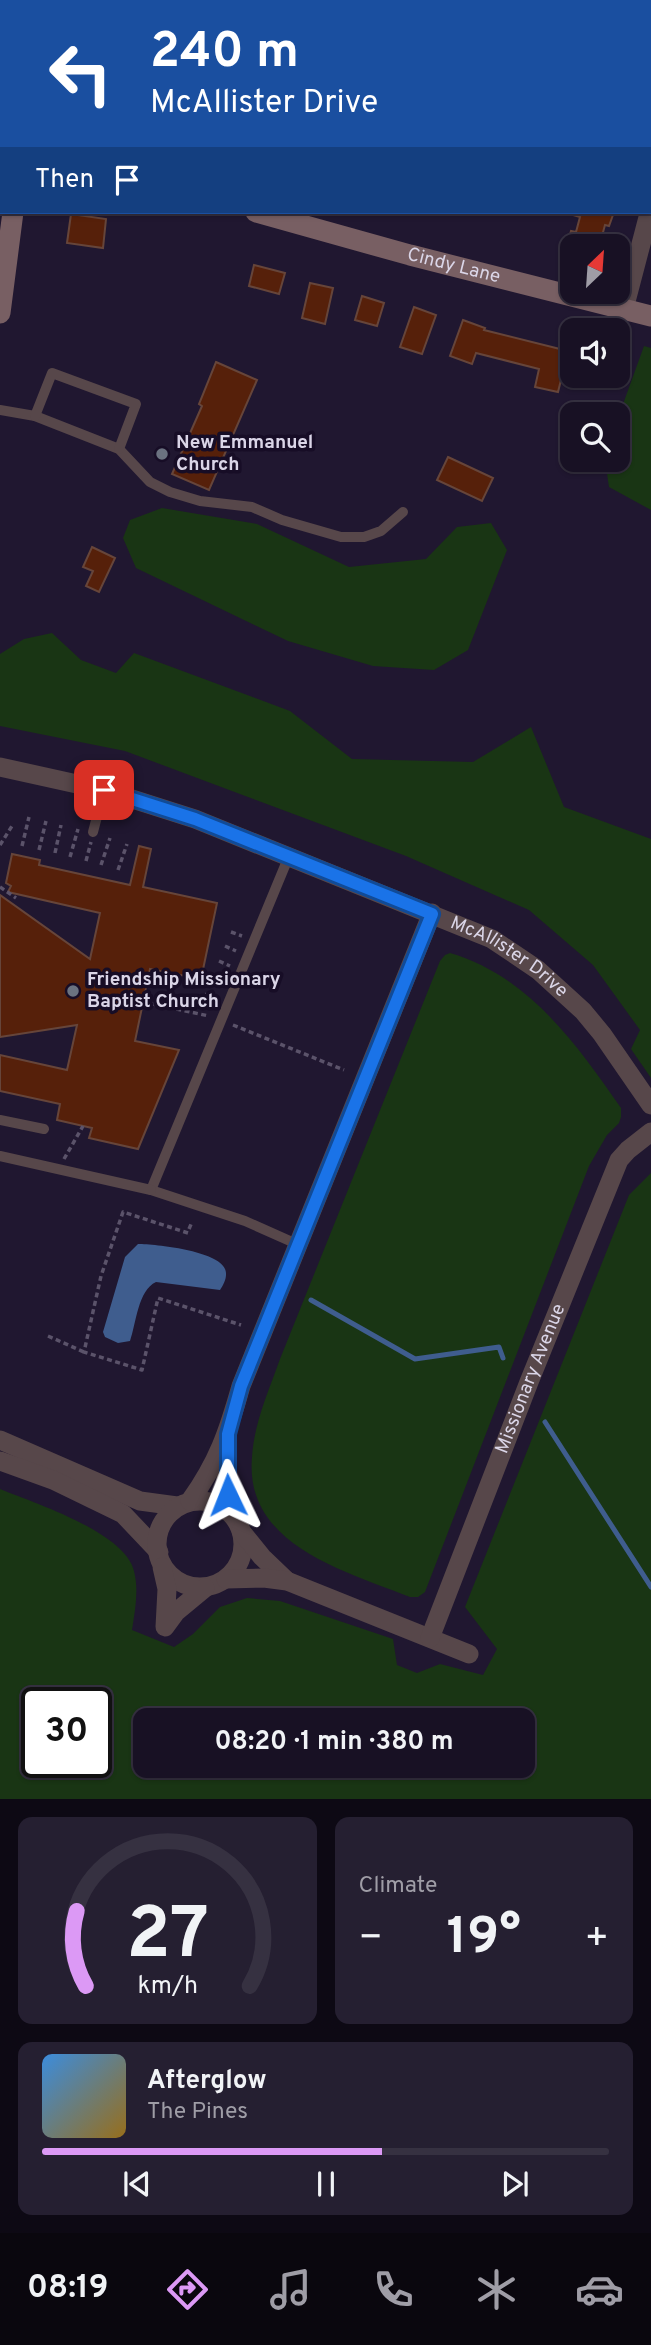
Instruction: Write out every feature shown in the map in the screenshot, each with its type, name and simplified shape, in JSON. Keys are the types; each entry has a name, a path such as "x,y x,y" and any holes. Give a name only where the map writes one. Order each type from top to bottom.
{"main road":[{"path":"0,313 13,214"},
{"name":"Cindy Lane","path":"263,214 410,255 651,316"}],"street":[{"path":"624,309 649,214"},
{"name":"McAllister Drive","path":"0,767 104,790 195,819 492,939 515,953 562,990 603,1034 651,1105"},
{"path":"432,914 241,1386 228,1434 206,1479 183,1504 166,1516 159,1528 156,1542 167,1589 165,1627 176,1612 205,1588 226,1579 264,1578 287,1581 469,1654"},
{"name":"Missionary Avenue","path":"430,1638 529,1382 620,1160 651,1132"},
{"path":"228,1434 226,1480 229,1509 262,1557 287,1581"},
{"path":"0,1440 140,1501 183,1504 203,1500 229,1509"},
{"path":"0,1461 53,1480 123,1514 172,1578 185,1585 205,1588"},
{"path":"226,1579 241,1558 242,1531"}],"lane":[{"path":"35,416 52,373 136,404 119,449"},
{"path":"0,410 35,416 119,449 150,482 170,492 200,501 252,507 282,520 341,537 364,537 381,531 403,512"},
{"path":"93,832 104,790"},
{"path":"151,1189 289,856"},
{"path":"0,1120 44,1129"},
{"path":"0,1156 151,1189 245,1221 299,1245"}],"path":[{"path":"22,846 29,817"},
{"path":"39,850 46,821"},
{"path":"55,853 61,825"},
{"path":"0,845 12,826"},
{"path":"70,857 78,828"},
{"path":"4,838 10,843"},
{"path":"101,865 110,838"},
{"path":"118,870 127,844"},
{"path":"0,887 16,898"},
{"path":"143,1002 222,1020 344,1070"},
{"path":"63,1161 83,1126"},
{"path":"84,1352 101,1276 124,1212 188,1231 192,1223"},
{"path":"48,1336 84,1352 142,1370 158,1298 241,1325"}],"green space":[{"path":"644,346 651,348 651,510 609,487 607,472 630,472 630,402 624,402"},
{"path":"162,508 257,524 349,567 426,559 457,527 491,523 507,550 468,650 434,670 373,666 288,641 136,568 123,538 130,520"},
{"path":"52,633 81,660 116,673 134,653 290,711 352,759 473,762 531,727 564,807 651,839 651,1078 631,1049 640,1030 593,965 529,910 406,856 125,751 0,726 0,654 24,639"},
{"path":"450,953 504,978 549,1015 587,1060 621,1108 621,1117 589,1166 425,1592 418,1597 410,1597 329,1564 281,1533 264,1512 254,1487 252,1457 259,1419 280,1359 440,961"},
{"path":"651,1173 651,1799 0,1799 0,1489 76,1521 114,1544 127,1557 134,1571 136,1593 132,1630 174,1647 193,1634 220,1607 247,1598 280,1601 393,1639 397,1665 417,1673 440,1664 483,1675 497,1649 465,1607 629,1195"}],"water":[{"path":"138,1244 199,1253 220,1263 225,1269 226,1277 220,1290 156,1282 141,1300 130,1341 118,1343 105,1337 103,1332 125,1257"}],"building":[{"path":"71,214 106,219 103,248 67,243"},
{"path":"573,214 613,214 603,234 570,234 571,231 576,232 580,217"},
{"path":"254,265 285,273 279,294 249,286"},
{"path":"310,283 333,288 325,324 302,318"},
{"path":"362,296 384,303 377,326 355,320"},
{"path":"414,307 436,315 422,354 400,347"},
{"path":"463,320 485,328 484,330 560,349 558,392 535,387 539,369 476,353 472,364 450,356"},
{"path":"216,362 257,380 209,490 172,474 202,406 199,404"},
{"path":"448,457 493,478 482,501 437,480"},
{"path":"92,547 115,558 99,592 86,586 93,571 83,567"},
{"name":"Friendship Missionary Baptist Church","path":"139,846 151,849 143,887 217,903 201,979 150,969 135,1041 179,1050 138,1149 89,1138 92,1128 57,1120 60,1104 0,1091 0,1055 67,1070 77,1025 0,1037 0,895 90,959 100,913 8,892 11,886 6,883 12,854 40,860 39,865 130,885"}],"waterway":[{"path":"311,1300 415,1359 499,1347 503,1358"},
{"path":"545,1422 651,1587"}],"place":[{"name":"New Emmanuel Church","path":"162,454"},
{"name":"Friendship Missionary Baptist Church","path":"73,991"}],"route":[{"path":"104,790 195,819 432,914 241,1386 228,1434 228,1495"}]}
